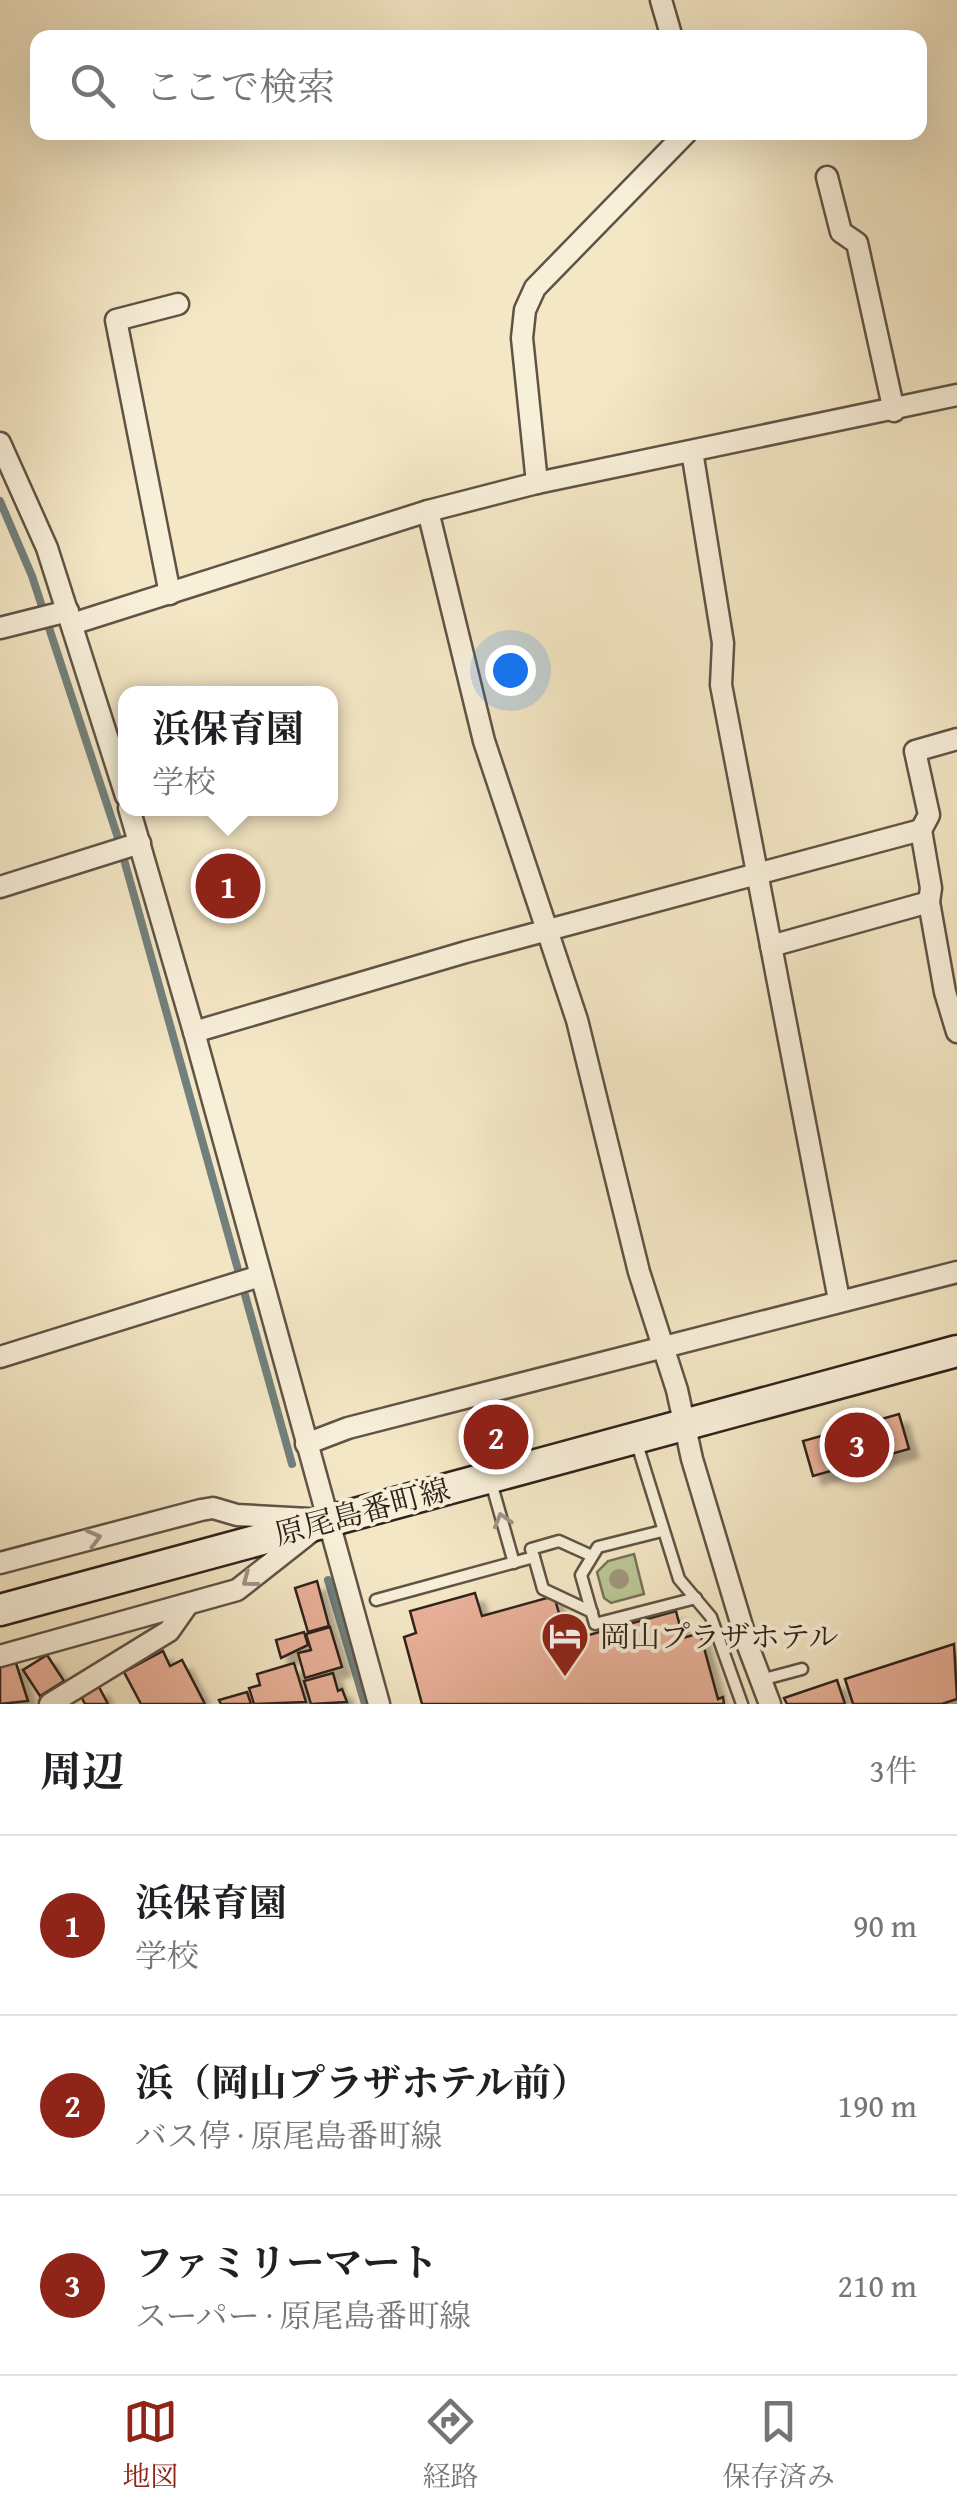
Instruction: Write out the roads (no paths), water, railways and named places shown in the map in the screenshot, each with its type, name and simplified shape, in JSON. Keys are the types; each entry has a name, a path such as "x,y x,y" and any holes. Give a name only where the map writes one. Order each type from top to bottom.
{"main road":[{"name":"原尾島番町線","path":"0,1610 957,1352"}],"street":[{"path":"661,0 670,30"},
{"path":"536,482 522,338 525,310 534,288 679,140"},
{"path":"827,177 841,232 857,244 894,411"},
{"path":"170,594 116,320 178,304"},
{"path":"0,628 170,594 428,511 536,482 957,396"},
{"path":"2,450 47,548 58,617 118,775"},
{"path":"692,451 723,643 722,684 755,874 840,1300"},
{"path":"428,511 484,741 577,1020 640,1272 703,1497 764,1690"},
{"path":"957,739 915,751 929,815 920,830 931,888 929,902 944,992 957,1032"},
{"path":"129,816 127,847 194,1032 247,1280 306,1444 378,1704"},
{"path":"194,1032 548,929 920,830"},
{"path":"0,887 127,847"},
{"path":"770,946 929,902"},
{"path":"306,1444 348,1428 957,1272"},
{"path":"0,1357 247,1280"},
{"path":"0,1563 214,1508 237,1515 326,1520"},
{"path":"0,1656 247,1585 326,1520"},
{"path":"50,1704 169,1631 188,1604"}],"lane":[{"path":"635,1438 680,1579 711,1617 740,1700 802,1669"},
{"path":"489,1477 514,1562"},
{"path":"662,1530 598,1547 582,1575 596,1624 696,1598"},
{"path":"592,1556 560,1541 531,1549 543,1590 592,1612"},
{"path":"376,1600 534,1557"}],"waterway":[{"path":"0,501 32,576 118,838 292,1464"},
{"path":"328,1580 365,1704"}],"place":[{"name":"浜保育園","path":"228,886"},
{"name":"浜（岡山プラザホテル前）","path":"496,1437"},
{"name":"ファミリーマート","path":"857,1445"},
{"name":"岡山プラザホテル","path":"565,1678"}]}
